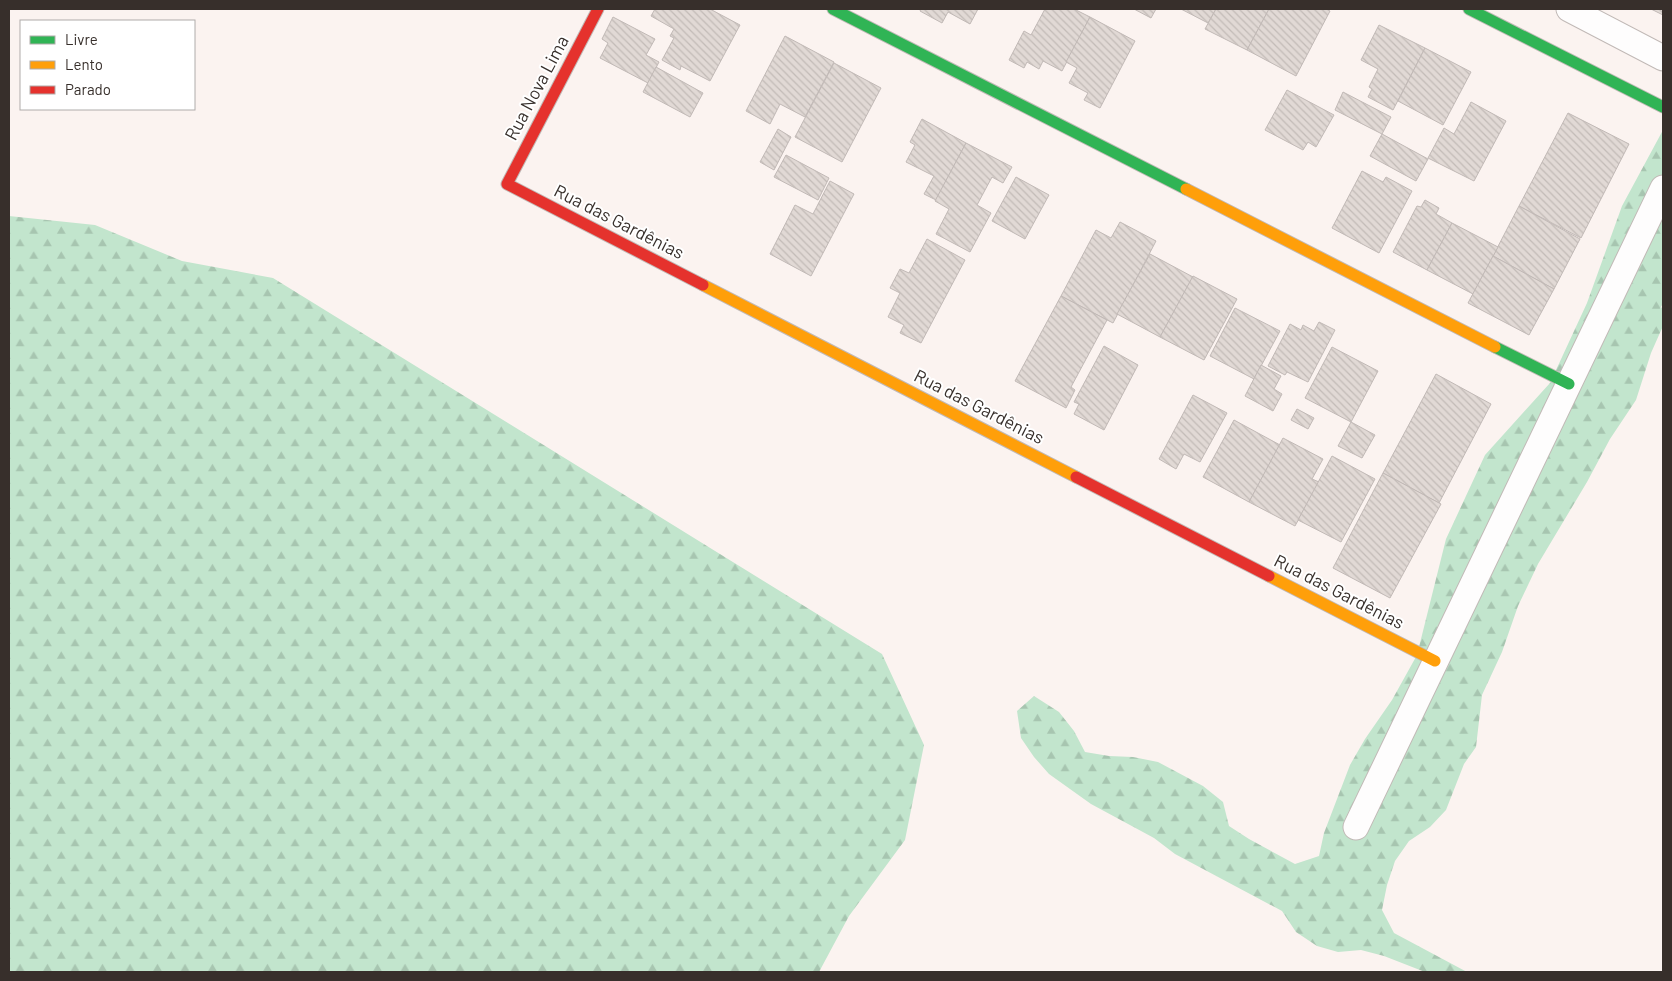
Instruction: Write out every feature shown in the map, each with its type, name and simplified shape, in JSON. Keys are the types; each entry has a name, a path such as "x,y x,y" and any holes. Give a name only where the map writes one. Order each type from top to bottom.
{"street":[{"name":"Rua Nova Lima","path":"507,184 598,9"},
{"path":"833,9 1569,384"},
{"path":"1469,9 1663,107"},
{"path":"1569,9 1663,58"},
{"name":"Rua das Gardênias","path":"507,184 1435,661"},
{"path":"1356,827 1663,188"}],"green space":[{"path":"1663,130 1663,303 1660,309 1663,306 1663,326 1651,353 1636,400 1610,439 1587,482 1538,564 1518,606 1502,652 1482,695 1476,747 1464,764 1446,810 1430,827 1409,841 1395,861 1387,885 1382,910 1394,933 1467,972 1425,972 1384,956 1361,950 1338,952 1317,946 1296,932 1282,911 1175,854 1154,838 1091,804 1049,774 1021,738 1017,711 1034,696 1059,712 1074,731 1085,752 1133,757 1158,762 1203,786 1223,802 1229,826 1249,839 1295,864 1319,856 1324,833 1350,765 1365,739 1392,700 1417,655 1446,539 1485,455 1550,383 1587,303 1622,206"},
{"path":"9,216 95,225 182,261 273,278 882,654 924,745 905,840 849,916 819,972 9,972"}],"building":[{"path":"655,9 710,9 740,25 710,81 681,66 680,70 662,60 674,38 670,36 674,29 651,16"},
{"path":"921,9 978,9 970,24 948,12 942,23 920,11"},
{"path":"1045,9 1074,9 1090,17 1062,71 1043,61 1039,69 1027,62 1024,68 1009,60 1024,31 1031,35"},
{"path":"1134,9 1156,9 1151,18"},
{"path":"1181,9 1216,9 1208,23"},
{"path":"1216,9 1269,9 1247,50 1205,29"},
{"path":"1269,9 1326,9 1330,11 1296,76 1247,50"},
{"path":"1651,9 1663,9 1663,15"},
{"path":"613,17 655,39 646,55 659,62 648,83 600,58 608,43 602,39"},
{"path":"1090,17 1135,41 1100,108 1084,100 1088,93 1069,83 1077,68 1066,62"},
{"path":"1379,25 1425,48 1393,110 1368,97 1372,89 1369,87 1378,69 1361,60"},
{"path":"785,36 834,62 805,117 780,104 770,124 746,111"},
{"path":"1425,48 1471,72 1443,125 1398,101"},
{"path":"834,63 881,88 842,162 795,137"},
{"path":"656,67 703,93 690,117 643,92"},
{"path":"1287,90 1334,115 1316,147 1308,142 1303,150 1265,130"},
{"path":"1343,92 1391,117 1382,134 1335,110"},
{"path":"1471,102 1506,121 1474,181 1428,158 1444,128 1454,134"},
{"path":"1568,113 1629,144 1581,238 1519,206"},
{"path":"922,119 966,143 936,200 924,194 934,176 906,162 915,145 910,142"},
{"path":"778,129 791,137 774,170 760,162"},
{"path":"1382,134 1428,159 1416,181 1370,156"},
{"path":"966,143 1012,167 1003,183 992,177 977,205 991,213 970,252 936,234 949,209 935,201"},
{"path":"786,155 829,178 818,200 774,177"},
{"path":"1362,171 1383,182 1386,177 1412,191 1379,253 1332,228"},
{"path":"1016,177 1049,195 1025,239 992,221"},
{"path":"830,181 854,194 811,276 770,254 795,205 813,214"},
{"path":"1425,200 1439,208 1436,214 1452,223 1427,270 1393,252 1417,206 1421,207"},
{"path":"1519,206 1580,239 1554,289 1493,256"},
{"path":"1120,222 1156,241 1113,323 1061,296 1096,230 1111,238"},
{"path":"1452,223 1498,247 1473,294 1427,270"},
{"path":"927,239 965,260 921,343 900,333 904,325 888,317 900,293 890,288 900,269 909,273"},
{"path":"1150,254 1193,277 1160,337 1117,314"},
{"path":"1493,256 1554,289 1529,335 1468,303"},
{"path":"1193,276 1237,299 1204,360 1160,337"},
{"path":"1061,296 1107,320 1071,387 1075,390 1066,408 1015,381"},
{"path":"1235,308 1280,331 1254,379 1210,356"},
{"path":"1319,322 1335,330 1308,382 1287,372 1285,375 1268,366 1290,324 1301,330 1303,325 1314,331"},
{"path":"1104,346 1138,365 1104,430 1074,414 1079,404 1074,402"},
{"path":"1332,347 1378,371 1351,422 1305,398"},
{"path":"1261,365 1281,376 1274,389 1282,394 1273,411 1245,396"},
{"path":"1436,374 1491,404 1439,503 1383,473"},
{"path":"1193,395 1227,413 1200,462 1184,454 1176,469 1159,459"},
{"path":"1297,409 1314,418 1308,429 1291,420"},
{"path":"1234,420 1280,445 1249,502 1203,477"},
{"path":"1351,422 1375,435 1362,458 1338,446"},
{"path":"1283,438 1323,459 1312,479 1319,482 1295,526 1249,502"},
{"path":"1332,456 1375,479 1341,542 1298,520"},
{"path":"1383,473 1441,504 1390,598 1333,568"}],"traffic: fast":[{"path":"833,9 1186,189"},
{"path":"1469,9 1663,107"},
{"path":"1495,347 1569,384"}],"traffic: slow":[{"path":"1186,189 1495,347"},
{"path":"703,285 1076,477"},
{"path":"1269,576 1435,661"}],"traffic: jam":[{"path":"598,9 507,184 703,285"},
{"path":"1076,477 1269,576"}]}
